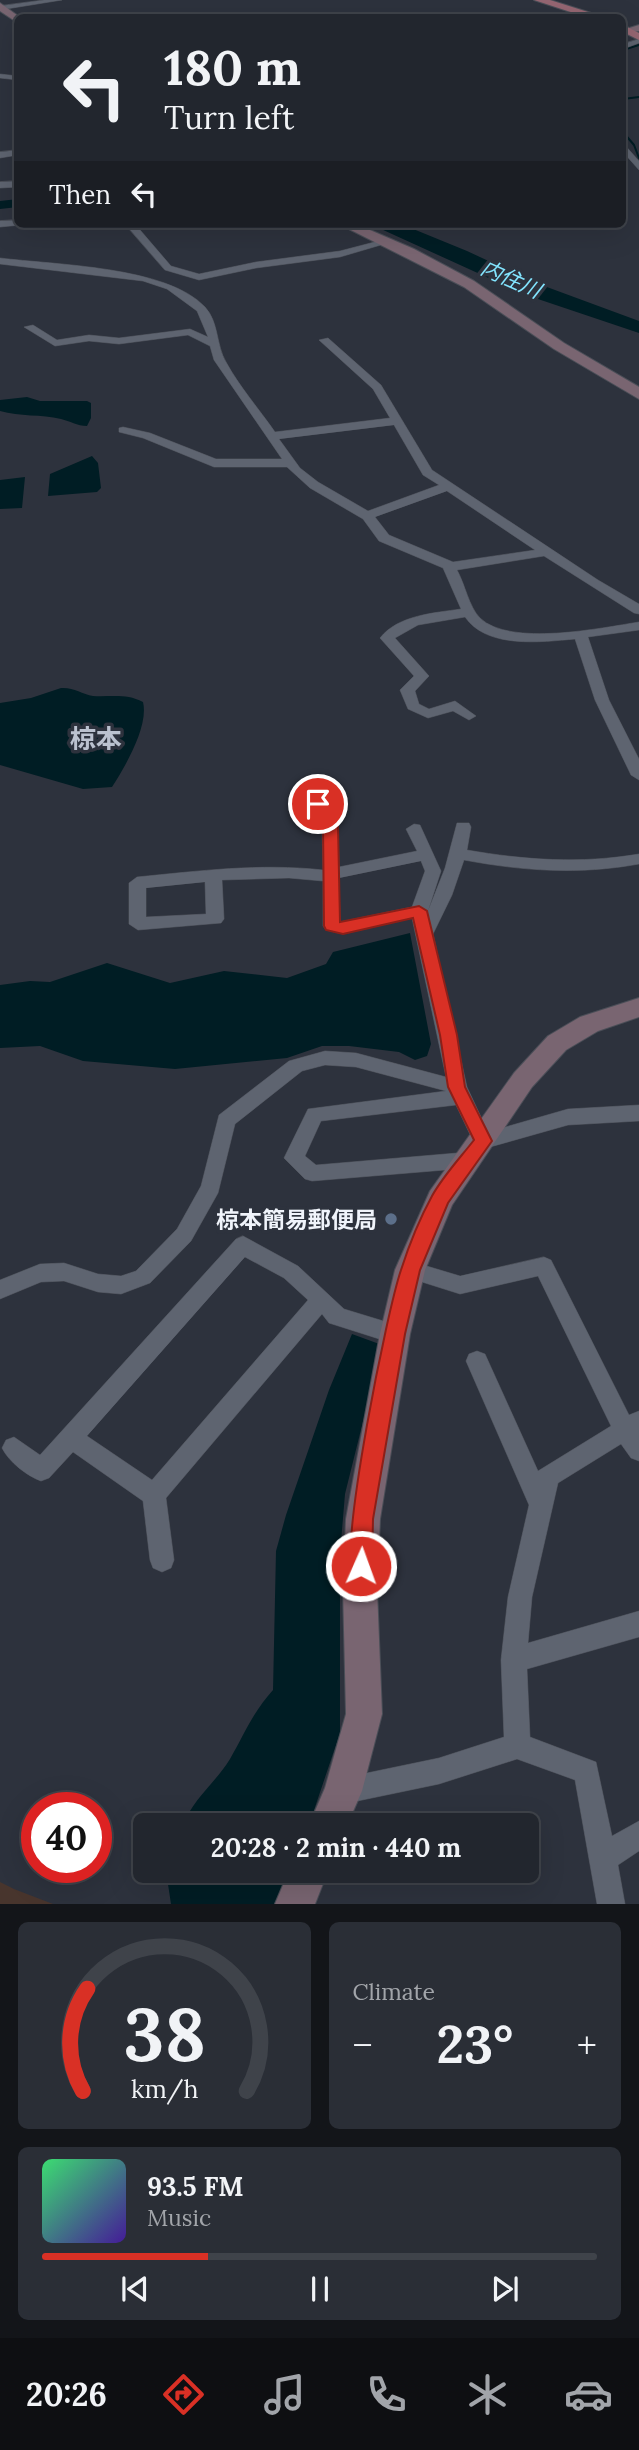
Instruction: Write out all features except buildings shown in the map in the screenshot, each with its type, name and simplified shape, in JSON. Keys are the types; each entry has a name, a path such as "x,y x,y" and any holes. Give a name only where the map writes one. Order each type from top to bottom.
{"main road":[{"path":"540,0 588,14"},
{"path":"630,29 639,39"},
{"path":"354,228 477,289 559,346 639,394"},
{"path":"333,1813 343,1791 364,1714 360,1589 363,1519 395,1334 410,1270 440,1199 523,1080 557,1042 589,1024 639,1007"},
{"path":"295,1904 304,1883"}],"street":[{"path":"1,7 59,0"},
{"path":"626,150 639,167"},
{"path":"133,228 168,268 199,277 256,265 289,263 340,254 386,242"},
{"path":"0,261 145,278 171,287 201,309 225,370 291,463 314,485 367,516 384,538 449,567 547,552"},
{"path":"145,278 168,268"},
{"path":"29,327 55,343 89,338 119,341 190,332 213,344"},
{"path":"324,340 377,387 422,466 445,486 639,610"},
{"path":"271,436 397,421"},
{"path":"123,430 146,435 214,463 291,463"},
{"path":"367,516 445,486"},
{"path":"449,567 474,621 490,631 532,637 580,635 639,626"},
{"path":"469,716 456,705 428,714 414,706 407,690 422,676 387,638 390,632 424,620 470,612"},
{"path":"580,635 602,700 639,775"},
{"path":"318,804 330,826 332,926 343,928 419,911"},
{"path":"425,933 440,906 460,854 463,827"},
{"path":"414,829 433,871 419,911 459,1092 476,1150"},
{"path":"213,876 215,919 138,924 137,883 241,873 289,872 330,876 427,854"},
{"path":"460,854 515,865 553,868 598,867 639,859"},
{"path":"0,1290 40,1273 64,1272 98,1283 121,1285 143,1277 184,1235 211,1186 226,1120 296,1066 325,1058 356,1060 459,1092"},
{"path":"459,1092 315,1114 294,1158 312,1173 476,1150 568,1117 639,1113"},
{"path":"14,1448 41,1470 243,1245 291,1272 337,1316 395,1334"},
{"path":"410,1270 460,1285 544,1266 631,1425 639,1450"},
{"path":"153,1495 322,1299"},
{"path":"477,1361 541,1504"},
{"path":"517,1746 514,1660 520,1597 548,1476 631,1425"},
{"path":"71,1438 153,1495 162,1560"},
{"path":"514,1660 639,1624"},
{"path":"343,1791 439,1771 517,1746 587,1771 611,1904"},
{"path":"603,1858 639,1835"}],"shaded area":[{"path":"0,1882 14,1889 53,1904 0,1904"}],"water":[{"name":"内住川","path":"379,228 411,228 536,283 639,321 639,333 526,295"},
{"path":"27,397 40,401 87,401 91,403 91,418 87,426 83,426 53,417 0,411 0,400"},
{"path":"92,456 98,463 101,488 97,492 48,496 50,474"},
{"path":"25,477 22,508 0,509 0,480"},
{"path":"61,688 93,696 125,696 143,702 143,723 139,734 112,787 83,789 0,765 0,703 31,698"},
{"path":"410,933 431,1044 427,1056 415,1060 399,1052 322,1046 287,1058 175,1069 83,1061 40,1046 0,1048 0,985 30,981 50,982 107,963 170,983 224,971 287,978 326,964 333,952"},
{"path":"352,1334 382,1345 345,1494 340,1554 340,1733 313,1813 189,1813 230,1759 273,1690 276,1551 329,1390"},
{"path":"168,1883 285,1883 276,1904 171,1904"}],"waterway":[{"path":"626,49 639,45"},
{"path":"626,99 639,97"},
{"path":"626,136 634,145 639,158"},
{"path":"0,205 14,203"}],"place":[{"name":"椋本簡易郵便局","path":"391,1219"}],"district":[{"name":"椋本","path":"96,738"}],"route":[{"path":"318,804 330,826 332,926 343,928 419,911 428,942 457,1087 483,1141 440,1199 410,1270 395,1334 363,1519 361,1566"}]}
